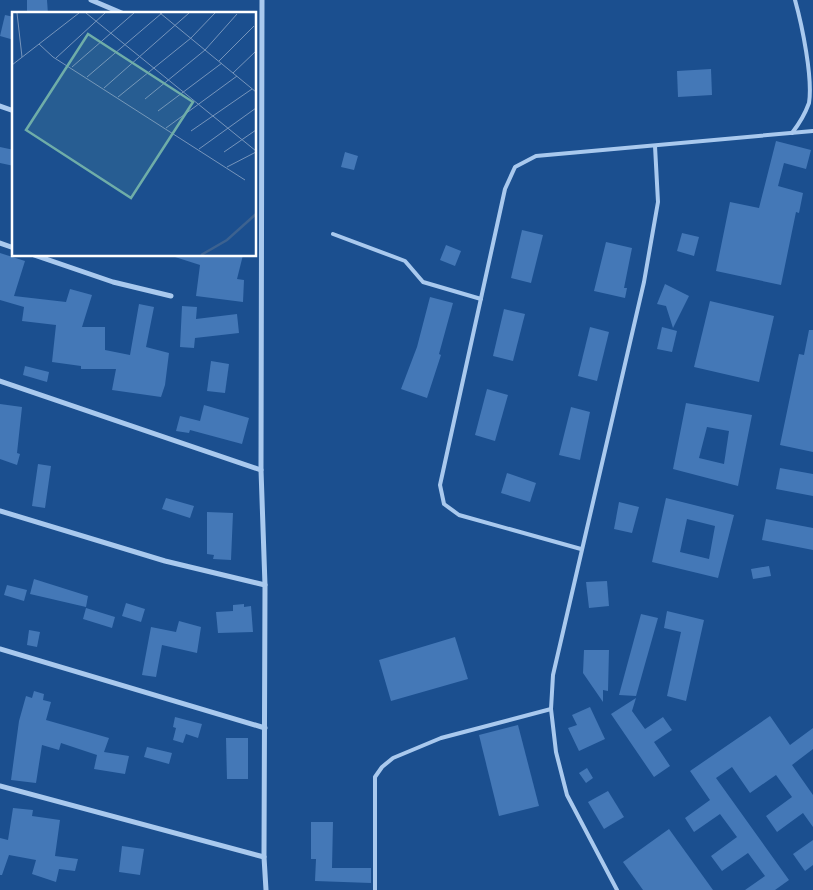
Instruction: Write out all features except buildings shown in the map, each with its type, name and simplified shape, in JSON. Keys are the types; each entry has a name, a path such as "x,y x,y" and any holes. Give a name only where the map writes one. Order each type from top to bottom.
{"street":[{"path":"91,0 119,12"},
{"path":"262,0 262,470 265,585 264,857 266,890"},
{"path":"256,62 262,64"},
{"path":"0,106 12,110"},
{"path":"0,243 12,247"},
{"path":"37,256 113,282 171,296"},
{"path":"0,381 262,470"},
{"path":"0,511 165,561 265,585"},
{"path":"0,649 265,728"},
{"path":"0,786 264,857"}],"lane":[{"path":"792,133 802,120 809,102 809,68 795,0"},
{"path":"581,550 459,515 444,504 440,485 505,189 515,167 536,156 813,131"},
{"path":"617,890 567,795 556,752 551,709 553,675 644,282 658,202 655,146"},
{"path":"333,234 405,261 423,282 481,299"},
{"path":"375,890 375,777 382,767 393,758 440,738 551,709"}]}
